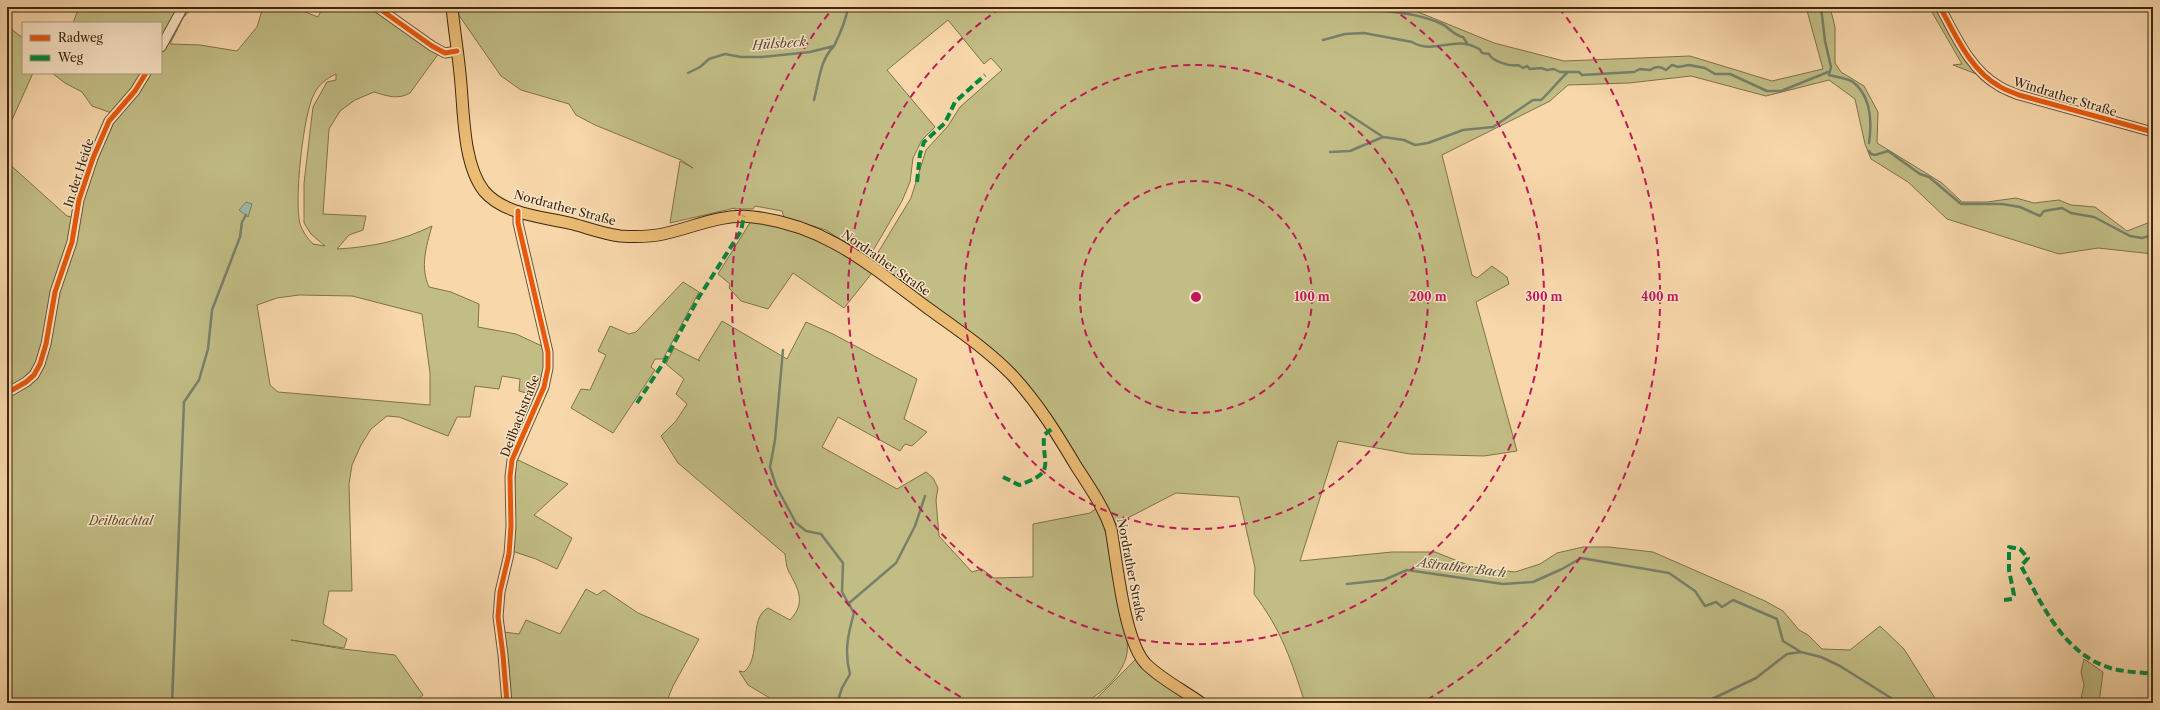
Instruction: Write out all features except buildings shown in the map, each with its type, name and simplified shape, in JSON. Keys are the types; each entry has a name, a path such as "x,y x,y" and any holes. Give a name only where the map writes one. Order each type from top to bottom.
{"main road":[{"name":"Nordrather Straße","path":"452,7 472,168 486,193 500,203 518,211 618,235 638,237 662,235 712,221 744,216 783,222 811,230 840,245 868,264 993,357 1032,398 1106,512 1111,529 1130,636 1137,653 1157,673 1201,703"}],"street":[{"path":"162,45 183,7"},
{"path":"377,7 432,46 445,53 457,50"},
{"name":"Windrather Straße","path":"1940,7 1970,58 1981,72 1998,86 2019,95 2153,132"},
{"name":"In der Heide","path":"7,393 26,382 34,375 40,364 46,344 55,292 72,242 79,200 92,158 109,121 135,91 145,74"},
{"name":"Deilbachstraße","path":"507,703 504,655 498,618 500,592 509,554 511,526 510,477 512,460 544,387 548,368 548,352 518,223 518,211"}],"green space":[{"name":"Deilbachtal","path":"76,7 193,7 183,18 170,44 200,45 237,51 257,27 263,7 300,7 300,10 318,17 323,7 373,7 439,53 410,93 397,97 374,92 355,100 340,111 329,129 323,214 366,216 363,230 349,235 337,249 362,247 386,242 409,236 432,226 424,264 426,279 429,287 451,292 479,304 478,327 516,334 544,347 545,370 537,396 519,391 520,379 502,376 499,389 475,386 470,417 457,417 448,436 399,417 387,416 371,429 361,445 352,465 349,484 352,591 329,591 323,624 347,639 344,648 291,640 343,649 395,655 423,695 417,700 419,703 7,703 7,592 11,580 7,577 7,388 10,384 7,383 7,162 67,216 72,217 95,158 117,115 92,106 82,92 65,83 53,74 162,74 162,22 73,22 78,10","holes":["336,74 336,80 327,82 313,107 304,183 304,223 311,234 325,246 313,244 302,230 298,213 299,178 306,120 314,94 318,87","299,295 352,296 422,314 430,373 430,405 278,392 270,385 257,305 277,298"]},
{"path":"458,7 1406,7 1494,43 1564,61 1690,56 1772,81 1823,69 1806,7 1830,7 1835,27 1835,63 1841,72 1864,86 1878,112 1877,143 1942,183 1962,202 1987,202 2016,198 2034,203 2059,200 2071,205 2095,207 2127,231 2153,221 2153,254 2098,248 2059,254 1947,219 1908,182 1871,159 1865,144 1855,99 1829,80 1766,96 1691,76 1629,83 1568,85 1550,101 1442,155 1472,275 1477,278 1492,266 1507,277 1509,284 1476,302 1517,451 1484,456 1410,454 1338,441 1300,561 1392,552 1435,552 1473,567 1515,572 1540,564 1557,553 1583,547 1609,547 1653,552 1765,601 1783,611 1799,630 1808,635 1822,649 1850,650 1880,626 1904,649 1938,703 1305,703 1290,659 1279,633 1254,594 1255,568 1239,497 1176,493 1116,524 1028,391 877,265 874,259 911,198 926,150 948,126 960,107 1002,70 991,58 984,64 948,20 887,70 935,127 922,140 913,158 910,182 902,201 871,254 866,257 826,230 784,217 782,211 755,206 753,209 734,209 735,208 670,223 680,161 693,168 681,160 595,125 576,115 569,104 521,90 501,76 458,14"},
{"path":"1929,7 1936,7 1979,75 1953,65 1962,64"},
{"path":"7,26 22,37 22,74 33,74 7,131"},
{"path":"751,221 786,227 815,238 843,253 872,273 844,308 793,273 768,309 741,301 729,288 730,284 718,274"},
{"path":"683,282 699,292 663,359 655,359 651,367 655,370 613,433 571,408 581,389 590,390 606,355 598,351 610,326 629,334 636,332"},
{"path":"722,321 787,359 806,322 833,334 917,379 904,419 927,432 912,446 905,444 900,451 838,417 822,447 897,489 926,472 933,478 938,488 936,500 939,536 972,572 982,569 994,578 1033,577 1033,524 1090,513 1098,507 1109,546 1126,632 1127,653 1125,661 1117,676 1104,689 1084,703 778,703 748,685 739,671 744,672 753,657 756,629 758,620 762,613 768,608 790,620 798,608 799,596 796,585 787,568 785,554 678,463 661,436 676,421 687,404 676,394 684,379 666,364 674,348 698,360"},
{"path":"516,459 568,484 534,515 572,538 557,569 536,559 512,551"},
{"path":"586,589 597,595 604,590 638,613 699,639 673,686 666,703 511,703 509,666 504,632 519,634 526,620 560,634"},
{"path":"1137,658 1192,703 1092,703"},
{"path":"2084,659 2103,672 2099,703 2080,703 2084,685 2081,672"}],"shaded area":[{"path":"246,202 252,204 248,217 239,210"}],"waterway":[{"name":"Hülsbeck","path":"688,73 700,67 709,59 725,54 741,57 762,57 810,52 834,46 846,17 848,7"},
{"path":"1821,7 1825,41 1831,67 1829,75 1853,82 1864,95 1870,118 1869,143"},
{"path":"1375,10 1410,14 1426,18 1445,26 1457,35 1463,37 1467,43"},
{"path":"1323,40 1345,34 1364,33 1412,42 1428,47 1459,43 1467,44 1478,48 1482,53 1489,54 1497,61 1506,64 1518,65 1523,68 1527,66 1530,69 1554,69 1560,72 1568,72"},
{"path":"814,100 823,64 834,46"},
{"path":"1330,152 1350,151 1383,137 1404,140 1415,145 1428,143 1463,130 1493,127 1533,100 1541,100 1568,72 1579,72 1582,75 1634,72 1640,69 1650,70 1658,67 1666,70 1672,65 1678,67 1689,65 1705,68 1715,74 1730,74 1767,91 1781,91 1828,72"},
{"path":"1345,112 1383,137"},
{"path":"1869,151 1871,154 1875,155 1888,151 1920,174 1929,177 1961,204 2002,204 2020,207 2040,216 2044,211 2062,208 2071,213 2094,217 2130,236 2142,238 2153,235"},
{"path":"172,703 184,402 199,380 208,349 212,310 240,237 242,222 246,215"},
{"path":"783,350 775,440 770,467 776,486 796,523 806,531 821,534 843,563 842,592 854,613 850,628 847,651 850,674 842,688 837,703"},
{"path":"848,604 896,563 915,526 925,496"},
{"name":"Astrather Bach","path":"1347,584 1384,580 1407,570 1503,584 1533,582 1562,569 1581,558 1669,573 1695,591 1705,606 1716,602 1722,607 1733,600 1777,619 1783,641 1801,652 1821,657 1840,666 1899,703"},
{"path":"1709,703 1710,700 1756,678 1787,654 1801,652"}],"marked path":[{"path":"917,182 920,154 924,142 945,123 955,102 985,75"},
{"path":"637,403 664,362 699,297 741,231 744,216"},
{"path":"1003,477 1019,485 1039,476 1045,467 1044,435 1053,428"},
{"path":"2004,600 2012,599 2014,595 2009,570 2009,547 2020,549 2028,558 2021,566 2046,612 2067,640 2079,651 2094,661 2110,668 2153,674"}],"cycle path":[{"path":"377,7 432,46 445,53 457,51"},
{"path":"1940,7 1964,51 1980,71 2006,90 2019,95 2153,132"},
{"path":"7,393 26,382 34,375 40,364 46,344 55,292 72,242 79,200 93,158 109,121 135,91 145,74"},
{"path":"507,703 498,617 500,592 509,554 511,526 510,477 512,460 544,387 548,368 548,352 518,223 518,211"}]}
